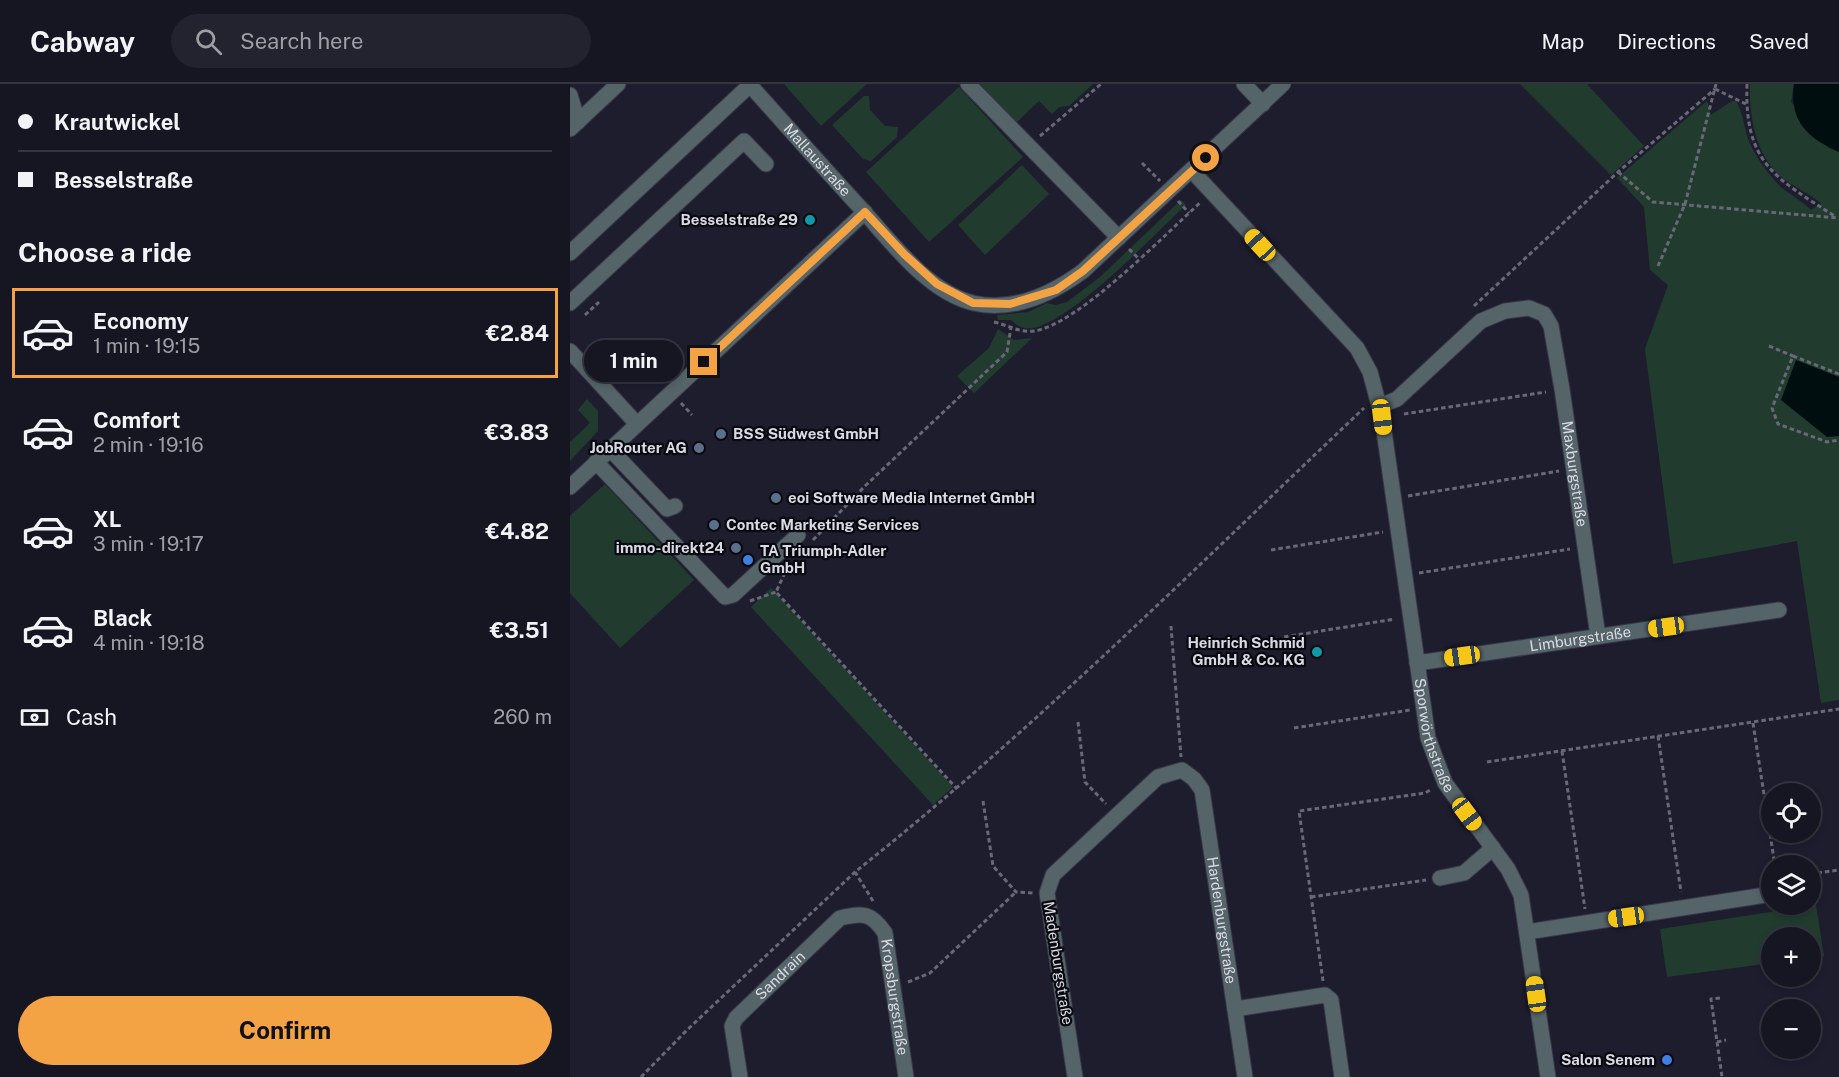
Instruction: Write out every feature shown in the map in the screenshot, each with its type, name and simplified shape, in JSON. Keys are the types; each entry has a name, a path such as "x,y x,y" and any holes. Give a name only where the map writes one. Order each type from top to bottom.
{"street":[{"path":"574,125 618,84"},
{"path":"969,84 1119,238"},
{"path":"1244,84 1263,104"},
{"name":"Mallaustraße","path":"750,85 923,273 958,297 980,304 1020,302 1056,290 1083,271 1283,84"},
{"path":"570,253 750,85"},
{"path":"570,95 574,125"},
{"path":"570,303 744,141 766,164"},
{"name":"Sporwörthstraße","path":"1192,171 1357,348 1370,372 1380,406 1428,738 1445,783 1508,869 1521,895 1548,1077"},
{"path":"570,486 865,212"},
{"name":"Maxburgstraße","path":"1380,406 1397,399 1481,321 1505,311 1529,308 1544,314 1551,326 1562,389 1598,636"},
{"path":"570,351 638,424"},
{"path":"610,449 667,509 675,506"},
{"path":"596,462 725,597 733,595 805,538"},
{"name":"Limburgstraße","path":"1417,663 1779,610"},
{"name":"Madenburgstraße","path":"1075,1077 1047,893 1053,875 1158,777 1182,770"},
{"name":"Hardenburgstraße","path":"1182,770 1194,778 1202,790 1245,1077"},
{"path":"1440,878 1464,873 1493,848"},
{"path":"1527,932 1761,896"},
{"name":"Sandrain","path":"740,1077 732,1026 736,1018 840,918 860,914 876,920"},
{"name":"Kropsburgstraße","path":"876,920 885,933 906,1077"},
{"path":"1234,1009 1325,995 1331,1000 1342,1077"}],"path":[{"path":"1027,146 1101,84"},
{"path":"1747,84 1746,104 1757,151 1777,178 1838,218"},
{"path":"1716,86 1746,104"},
{"path":"1472,308 1618,172 1716,86"},
{"path":"1658,266 1685,204 1716,86"},
{"path":"1618,172 1653,202 1838,218"},
{"path":"989,321 1034,331 1062,321 1081,309 1211,193"},
{"path":"585,315 598,302"},
{"path":"805,538 865,486 1007,352 1011,327"},
{"path":"1769,346 1839,374"},
{"path":"1793,356 1772,408 1778,424 1827,442 1839,440"},
{"path":"641,1077 855,872 957,789 1054,703 1191,572 1380,406 1472,401 1562,389"},
{"path":"686,409 692,415"},
{"path":"1392,498 1575,469"},
{"path":"1270,550 1399,530"},
{"path":"1406,575 1586,546"},
{"path":"789,566 777,592 957,789"},
{"path":"1284,637 1411,616"},
{"path":"1171,626 1182,770"},
{"path":"1294,728 1424,708"},
{"path":"1487,762 1839,709"},
{"path":"1078,722 1084,782 1118,816"},
{"path":"1753,723 1773,855"},
{"path":"1658,736 1683,909"},
{"path":"1562,751 1587,923"},
{"path":"1325,995 1299,811 1425,793 1445,783"},
{"path":"983,801 993,866 1016,892"},
{"path":"1821,872 1839,870"},
{"path":"855,872 875,905 876,920"},
{"path":"1311,897 1440,878"},
{"path":"893,988 930,974 1016,892 1047,893"},
{"path":"1720,998 1711,999 1722,1077"},
{"path":"1717,1042 1726,1040"}],"green space":[{"path":"784,84 867,84 821,126"},
{"path":"974,84 1093,84 1069,106 1059,107 1052,114 1039,101 1014,125"},
{"path":"1520,84 1587,84 1644,146 1611,175"},
{"path":"1750,84 1794,84 1791,102 1829,148 1839,152 1839,700 1821,703 1797,541 1673,564 1645,349 1668,285 1650,270 1644,207 1617,178 1707,101 1711,115 1732,101 1736,101 1750,144 1773,179 1811,210 1821,203 1779,175 1764,156 1752,120"},
{"path":"959,87 1023,157 929,242 866,172"},
{"path":"864,96 869,96 870,110 885,126 898,127 897,137 871,161 863,159 832,125"},
{"path":"1022,165 1049,194 985,255 958,225"},
{"path":"1181,200 1186,205 1135,254 1096,289 1058,317 1032,328 1021,327 1011,320 998,320 997,315 1028,312 1047,303 1055,305 1067,302 1100,277"},
{"path":"998,329 1014,340 1032,338 974,393 957,376 989,348"},
{"path":"587,399 598,411 598,431 570,461 570,442 590,423 578,410"},
{"path":"605,484 694,580 620,648 570,593 570,516"},
{"path":"771,588 953,787 933,805 751,607"},
{"path":"1761,913 1818,915 1819,927 1761,927 1761,964 1667,977 1660,929"},
{"path":"1821,937 1824,956 1821,956"}],"shaded area":[{"path":"1794,84 1839,84 1839,152 1818,141 1803,127 1794,108"},
{"path":"1796,360 1839,377 1839,436 1827,437 1781,400"}],"place":[{"name":"Besselstraße 29","path":"810,220"},
{"name":"BSS Südwest GmbH","path":"721,434"},
{"name":"JobRouter AG","path":"699,448"},
{"name":"eoi Software Media Internet GmbH","path":"776,498"},
{"name":"Contec Marketing Services","path":"714,525"},
{"name":"immo-direkt24","path":"736,548"},
{"name":"TA Triumph-Adler GmbH","path":"748,560"},
{"name":"Heinrich Schmid GmbH & Co. KG","path":"1317,652"},
{"name":"Salon Senem","path":"1667,1060"}],"route":[{"path":"704,362 865,212 923,273 937,284 973,303 1010,304 1032,299 1067,284 1206,158"}]}
